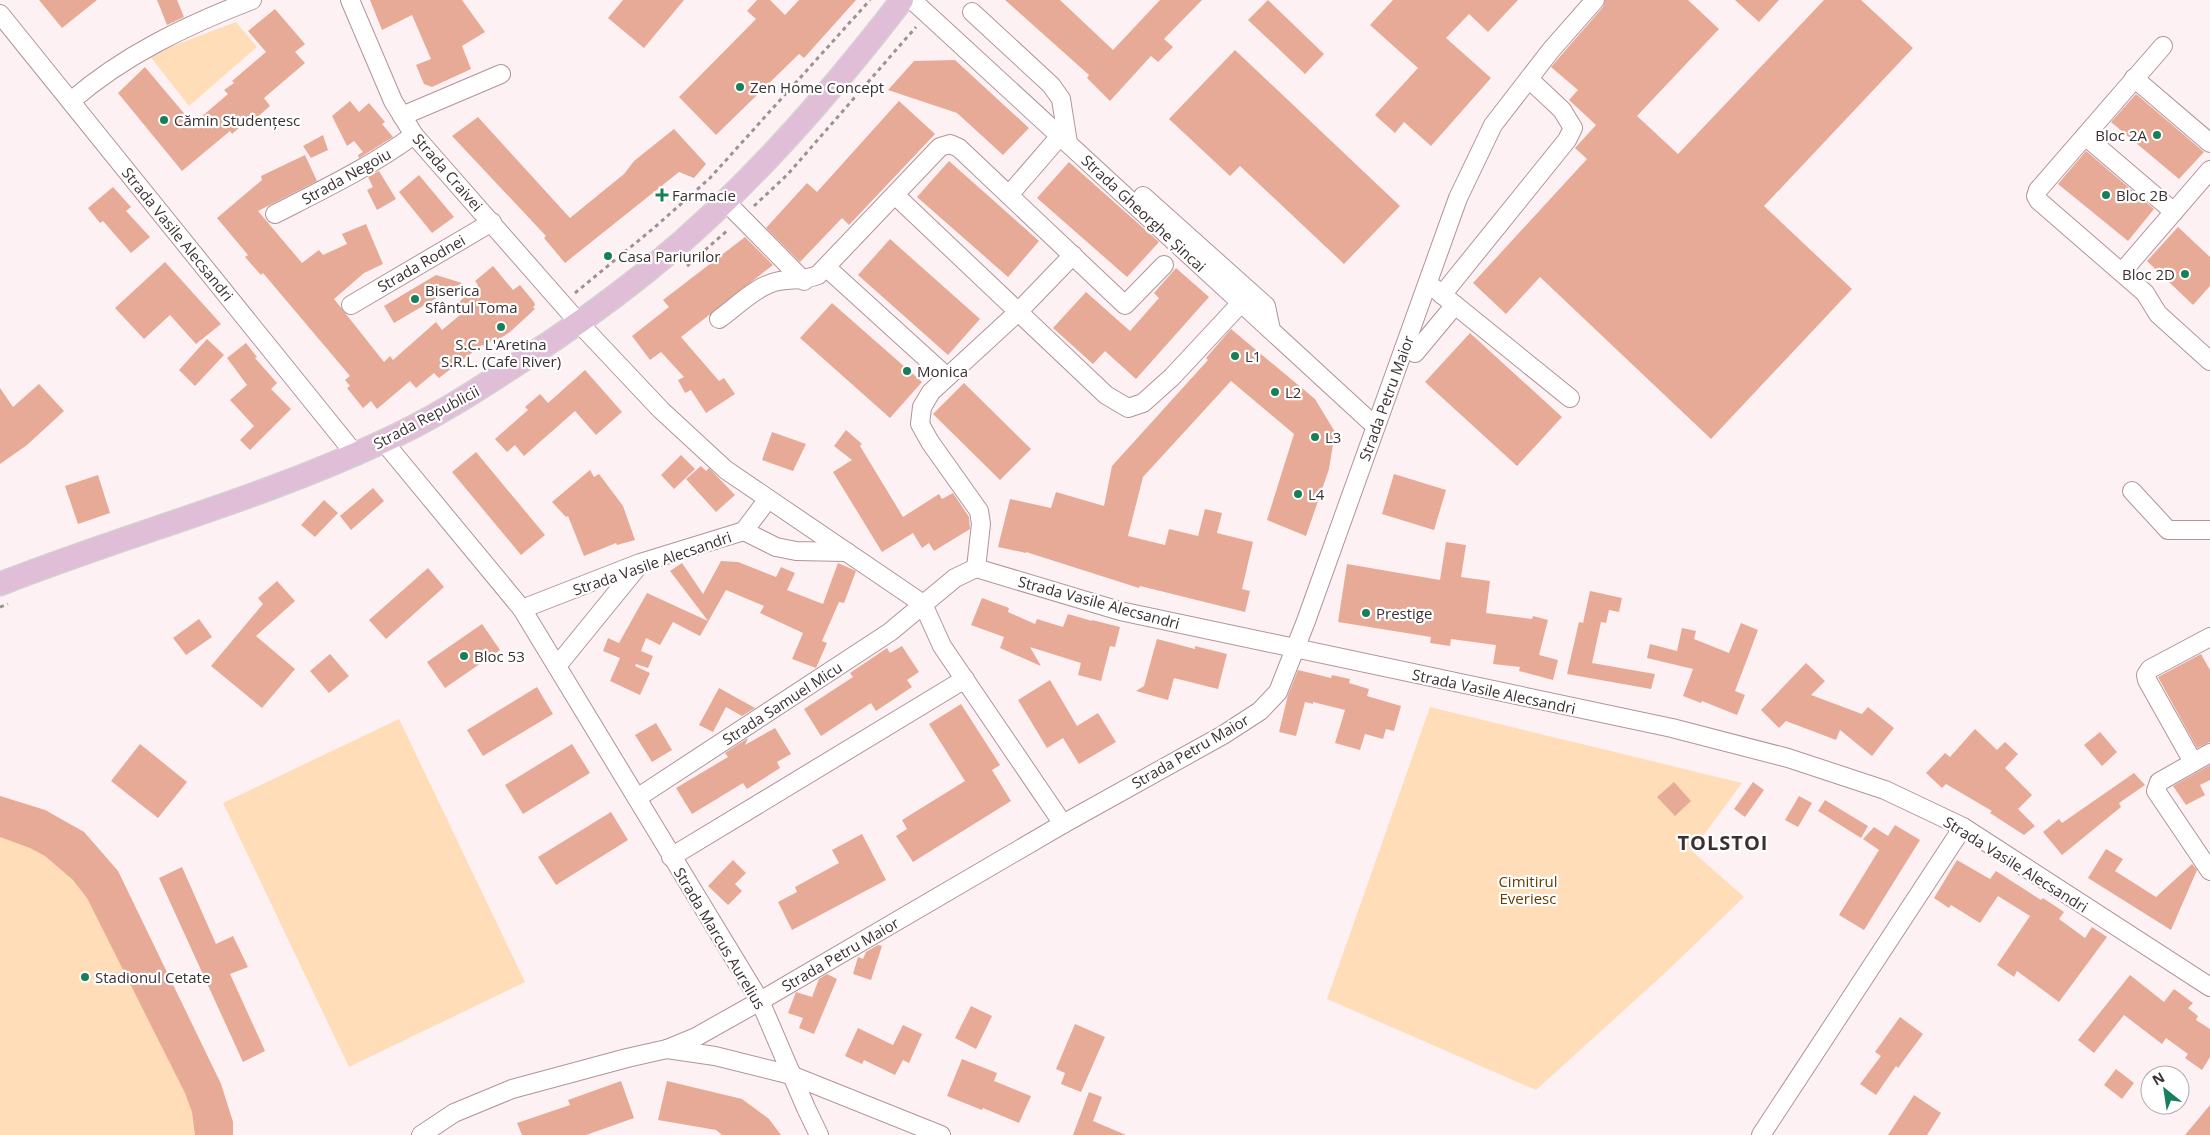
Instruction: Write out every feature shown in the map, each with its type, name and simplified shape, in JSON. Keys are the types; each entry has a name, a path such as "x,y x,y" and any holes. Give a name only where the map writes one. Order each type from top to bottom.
{"main road":[{"name":"Strada Republicii","path":"0,584 235,502 384,442 457,402 580,323 643,275 725,202 803,121 902,0"}],"street":[{"path":"71,101 110,70 172,34 252,0"},
{"name":"Strada Craivei","path":"350,0 393,101 414,136 580,323"},
{"name":"Strada Gheorghe Șincai","path":"912,0 1065,136 1375,426"},
{"name":"Strada Petru Maior","path":"667,1049 696,1037 760,1001 1062,824 1223,734 1260,711 1278,692 1458,198 1493,125 1550,50 1595,0"},
{"path":"972,12 1051,85 1061,99 1065,136 1266,306 1271,330"},
{"name":"Strada Vasile Alecsandri","path":"0,14 355,454"},
{"path":"2163,46 2038,190 2036,196 2039,201 2145,292 2158,314 2210,361"},
{"path":"402,116 501,74"},
{"path":"2134,78 2210,143"},
{"path":"1415,353 1448,300 1567,140 1573,128 1562,110 1529,79"},
{"name":"Strada Negoiu","path":"276,214 380,160 414,136"},
{"path":"1009,195 1065,136"},
{"path":"2085,136 2174,212"},
{"path":"719,320 763,288 778,281 804,281 818,275 940,147 950,144 959,148 1126,305 1164,265"},
{"path":"2122,272 2210,170"},
{"path":"895,195 1106,395 1128,408 1143,402 1172,377 1242,303"},
{"path":"725,202 804,281"},
{"name":"Strada Rodnei","path":"351,305 492,222"},
{"path":"923,604 954,578 976,568 981,532 979,511 930,442 920,424 922,407 931,392 1019,311 1074,255"},
{"path":"826,267 947,378"},
{"path":"1427,283 1570,398"},
{"path":"580,323 661,410 726,470 923,604 942,646 1062,824"},
{"path":"384,442 522,609 557,666 640,564"},
{"path":"2132,491 2168,530 2210,530"},
{"name":"Strada Vasile Alecsandri","path":"522,609 640,564 744,531 768,499"},
{"path":"744,531 776,547 796,551 848,552"},
{"name":"Strada Vasile Alecsandri","path":"976,568 1120,611 1672,728 1788,758 1885,790 1963,827 2209,982"},
{"name":"Strada Samuel Micu","path":"637,798 890,632 923,604"},
{"path":"2193,762 2146,675 2150,669 2209,639"},
{"name":"Strada Marcus Aurelius","path":"557,666 760,1001 791,1075 820,1135"},
{"path":"671,857 965,679"},
{"path":"2210,753 2159,782 2156,790 2210,871"},
{"path":"1761,1135 1963,827"},
{"path":"421,1135 454,1113 512,1089 667,1049 724,1058 791,1075 941,1135"}],"path":[{"path":"563,303 655,227 710,178 870,0"}],"green space":[{"path":"236,22 257,47 189,106 149,55"},
{"name":"Cimitirul Everiesc","path":"1430,707 1742,783 1692,851 1744,897 1665,973 1536,1090 1327,999"},
{"path":"399,719 525,982 349,1067 223,803"},
{"name":"Stadionul Cetate","path":"0,796 45,810 84,832 118,871 221,1084 233,1122 233,1135 0,1135"}],"building":[{"path":"39,0 97,0 62,28"},
{"path":"157,0 177,0 184,17 167,25"},
{"path":"370,0 462,0 485,32 462,46 471,69 432,87 424,84 416,65 431,59 412,15 382,30"},
{"path":"623,0 684,0 644,48 608,18"},
{"path":"757,0 770,0 785,15 799,0 856,0 804,58 799,54 716,135 679,97 756,19 747,11"},
{"path":"1005,0 1060,0 1113,50 1160,0 1202,0 1164,39 1173,47 1158,62 1151,56 1110,101 1087,78 1089,75"},
{"path":"1268,0 1324,54 1305,74 1248,20"},
{"path":"1393,0 1518,0 1488,32 1469,14 1446,38 1491,78 1431,146 1404,122 1395,133 1375,115 1418,68 1370,25"},
{"path":"1605,0 1688,0 1719,29 1637,116 1678,154 1824,0 1861,0 1913,48 1764,206 1852,289 1711,439 1540,277 1506,314 1473,283 1587,159 1575,148 1596,125 1569,100 1578,90 1551,67 1603,7"},
{"path":"1735,0 1779,0 1759,22"},
{"path":"275,9 305,44 295,52 305,63 264,98 270,106 254,120 251,117 232,134 230,131 182,171 118,93 145,67 193,124 228,94 224,90 234,83 232,81 266,52 248,31"},
{"path":"1235,50 1400,206 1344,264 1240,166 1230,176 1169,119"},
{"path":"955,60 1029,128 1003,155 957,113 888,90 914,61"},
{"name":"Bloc 2A","path":"2136,94 2204,152 2179,179 2111,122"},
{"path":"350,101 359,112 369,103 385,122 382,124 393,137 359,158 358,155 363,152 354,141 347,146 332,116"},
{"path":"899,101 935,134 849,225 842,218 800,262 766,228 807,183 817,192"},
{"path":"478,117 570,218 624,174 634,161 674,129 706,164 694,178 679,172 565,263 544,238 546,236 452,136"},
{"path":"323,135 328,150 311,158 303,146"},
{"name":"Bloc 2B","path":"2086,151 2154,209 2128,241 2058,184"},
{"path":"305,155 317,181 258,211 302,263 319,250 323,255 347,244 342,234 366,224 383,264 364,273 334,299 384,362 390,356 393,360 436,322 442,330 466,310 459,302 478,285 475,281 493,266 513,290 520,285 534,302 535,305 533,307 535,309 510,332 498,340 496,337 485,346 482,345 439,378 434,373 416,388 410,381 377,409 371,401 363,408 347,388 350,386 345,380 350,376 263,273 261,275 245,257 248,255 217,218 262,180 261,176"},
{"path":"949,161 1039,241 1008,277 917,197"},
{"path":"1069,162 1159,242 1127,277 1037,198"},
{"path":"379,171 396,199 377,210 367,190 373,187 368,177"},
{"path":"419,175 454,217 432,233 399,192"},
{"path":"113,187 131,207 126,211 150,237 131,253 103,221 100,223 88,208"},
{"name":"Bloc 2D","path":"2178,227 2210,257 2210,286 2193,305 2147,261"},
{"path":"745,237 773,265 681,337 719,381 724,378 735,394 706,413 691,390 685,393 678,380 684,377 661,352 650,360 632,336 669,307 663,300"},
{"path":"890,239 980,319 948,355 858,275"},
{"path":"165,262 221,324 196,344 170,315 144,339 115,308"},
{"path":"1176,268 1209,297 1136,379 1105,351 1093,364 1053,328 1086,292 1130,331 1159,298 1154,293"},
{"name":"Biserica Sfântul Toma","path":"436,275 462,283 394,323 384,306"},
{"path":"832,303 922,382 890,418 800,338"},
{"path":"1231,329 1315,399 1335,432 1329,469 1306,536 1267,520 1294,434 1231,381 1143,477 1128,536 1165,545 1169,529 1198,536 1205,509 1222,513 1217,533 1253,542 1242,589 1250,591 1245,612 1140,586 1139,588 1026,552 998,547 1010,499 1051,508 1056,492 1104,506 1112,466 1208,360 1206,358"},
{"path":"1470,333 1562,417 1517,466 1425,382"},
{"path":"207,339 224,355 195,386 179,370"},
{"path":"246,343 257,357 255,358 277,383 271,389 291,409 250,450 240,440 254,426 230,400 247,385 227,358"},
{"path":"585,370 622,412 596,435 575,411 524,456 515,445 507,452 495,439 528,410 525,407 540,394 548,403"},
{"path":"964,383 1031,449 1000,480 933,414"},
{"path":"39,384 64,411 27,445 0,464 0,388 13,407"},
{"path":"846,430 862,444 860,446 903,517 939,494 942,499 953,493 969,517 970,529 934,551 929,543 922,548 913,533 882,552 833,472 852,460 834,446"},
{"path":"772,432 806,444 793,471 762,460"},
{"path":"476,452 545,535 521,555 452,472"},
{"path":"681,455 695,469 674,489 661,475"},
{"path":"701,466 706,471 709,468 735,495 716,512 686,479"},
{"path":"590,470 594,477 599,474 623,506 635,540 617,545 616,543 584,556 568,516 566,517 552,502"},
{"path":"1394,474 1446,490 1434,530 1382,514"},
{"path":"98,475 110,513 78,524 65,486"},
{"path":"373,488 384,501 351,530 340,516"},
{"path":"324,500 338,513 315,537 301,525"},
{"path":"1446,542 1466,545 1461,577 1490,581 1486,613 1532,619 1533,616 1548,620 1539,655 1558,660 1553,680 1519,671 1520,667 1493,664 1496,645 1451,639 1450,646 1430,643 1431,637 1338,622 1347,564 1440,580"},
{"path":"721,561 738,562 776,577 781,567 795,573 787,590 823,604 838,563 856,571 844,603 839,602 822,641 827,643 816,668 792,659 803,633 760,613 764,606 726,590 700,636 673,622 660,645 646,638 641,651 653,656 648,668 636,664 635,666 650,673 640,695 610,681 620,658 603,651 608,638 619,643 647,593 708,621 670,571 682,563 703,594"},
{"path":"428,568 444,587 386,639 369,620"},
{"path":"277,581 295,601 256,636 295,669 262,708 211,666 263,604 258,598"},
{"path":"1590,591 1622,598 1619,612 1609,610 1606,623 1601,622 1592,663 1655,674 1651,689 1567,674 1579,622 1583,623"},
{"path":"982,598 1009,608 1008,612 1035,624 1037,619 1063,627 1068,614 1120,627 1115,647 1110,646 1101,681 1078,675 1081,663 1030,647 1041,666 1000,648 1004,637 971,625"},
{"path":"199,619 212,637 186,655 173,638"},
{"path":"1741,623 1758,630 1735,691 1745,695 1737,715 1702,701 1701,703 1683,696 1693,669 1647,658 1650,644 1677,651 1682,628 1696,631 1694,639 1729,653"},
{"name":"Bloc 53","path":"482,624 500,650 445,688 427,662"},
{"path":"1157,639 1195,649 1195,646 1227,654 1218,689 1174,678 1168,700 1136,691 1144,686"},
{"path":"902,646 919,672 907,680 912,687 876,711 871,703 821,736 804,709 853,677 850,673 887,648 890,653"},
{"path":"330,654 349,676 329,693 310,671"},
{"path":"2201,654 2210,670 2210,742 2197,748 2158,677"},
{"path":"1806,663 1825,681 1811,695 1862,714 1868,707 1894,728 1872,756 1840,730 1836,740 1786,721 1779,728 1761,710"},
{"path":"1298,670 1331,678 1332,675 1350,679 1349,683 1369,689 1367,696 1401,706 1394,731 1386,729 1383,739 1365,734 1360,750 1335,743 1345,710 1313,702 1313,704 1305,702 1296,736 1279,732 1288,695"},
{"path":"1050,680 1077,726 1098,713 1116,742 1079,764 1063,738 1047,748 1018,700"},
{"path":"537,687 553,714 483,756 467,730"},
{"path":"719,688 755,708 742,716 726,707 713,732 699,725"},
{"path":"961,704 1000,765 992,770 1011,801 913,862 896,836 907,829 902,820 965,781 929,724"},
{"path":"656,723 672,750 652,762 635,735"},
{"path":"775,728 791,754 777,762 780,768 747,789 743,783 692,814 676,788 728,757 725,753 748,738 745,745"},
{"path":"1975,729 1997,750 2005,742 2018,754 2005,768 2032,795 2018,809 2035,826 2024,835 1990,813 1992,811 1946,784 1942,788 1926,773 1945,753 1950,757"},
{"path":"2100,732 2117,752 2102,766 2084,745"},
{"path":"140,744 187,782 158,818 111,781"},
{"path":"572,744 590,773 523,814 505,785"},
{"path":"2210,765 2210,780 2200,785 2205,795 2186,805 2173,786"},
{"path":"2134,773 2145,785 2119,803 2121,807 2062,855 2043,832 2059,819 2062,823"},
{"path":"1674,782 1691,801 1675,816 1657,797"},
{"path":"1753,782 1764,790 1745,817 1734,809"},
{"path":"0,796 45,810 84,832 118,871 221,1084 233,1122 233,1135 195,1135 192,1112 185,1093 87,898 73,880 45,856 30,848 0,837"},
{"path":"1799,796 1812,803 1798,827 1785,820"},
{"path":"1825,800 1868,826 1861,838 1818,811"},
{"path":"611,812 628,840 556,885 538,857"},
{"path":"1895,825 1920,840 1864,930 1839,915 1879,850 1863,839 1874,827 1888,836"},
{"path":"862,834 886,880 792,930 778,902 797,892 795,887 839,863 832,850"},
{"path":"2106,849 2123,859 2115,871 2156,897 2192,864 2197,870 2171,930 2088,878"},
{"path":"733,860 746,873 735,884 742,891 728,905 708,886"},
{"path":"1957,860 1990,879 1996,871 2041,900 2043,898 2064,912 2059,919 2085,938 2092,927 2107,937 2059,1002 2017,971 2014,977 1997,965 2030,916 1998,896 1980,923 1951,905 1949,908 1934,898"},
{"path":"182,867 216,944 233,936 248,967 230,974 265,1051 243,1062 159,878"},
{"path":"878,945 882,946 871,980 853,974 858,957 863,959 866,952"},
{"path":"827,974 837,979 814,1034 799,1028 803,1018 788,1013 796,992 812,997 819,979"},
{"path":"2130,975 2164,1002 2174,989 2193,1003 2188,1008 2198,1016 2196,1020 2210,1029 2210,1057 2202,1070 2185,1058 2188,1054 2166,1038 2162,1044 2124,1015 2094,1053 2078,1040"},
{"path":"971,1006 992,1016 976,1049 955,1038"},
{"path":"1900,1017 1923,1034 1898,1068 1896,1066 1876,1095 1860,1084 1881,1056 1875,1052"},
{"path":"1075,1024 1105,1037 1081,1092 1061,1084 1065,1073 1056,1069"},
{"path":"903,1025 922,1034 909,1063 903,1060 895,1075 864,1060 862,1064 845,1056 858,1028 893,1045"},
{"path":"962,1059 997,1073 994,1081 1031,1096 1019,1123 947,1096"},
{"path":"2116,1069 2134,1083 2122,1099 2104,1085"},
{"path":"621,1081 634,1118 586,1135 522,1135 517,1123 570,1105 568,1100"},
{"path":"667,1081 742,1099 769,1119 781,1135 722,1135 716,1130 658,1120"},
{"path":"1089,1092 1102,1097 1093,1121 1126,1135 1073,1135"},
{"path":"1914,1095 1941,1113 1927,1135 1888,1135"},
{"path":"2210,1105 2210,1135 2185,1135"}],"place":[{"name":"Zen Home Concept","path":"740,87"},
{"name":"Cămin Studențesc","path":"164,120"},
{"name":"Bloc 2A","path":"2157,135"},
{"name":"Farmacie","path":"662,195"},
{"name":"Bloc 2B","path":"2106,195"},
{"name":"Casa Pariurilor","path":"608,256"},
{"name":"Bloc 2D","path":"2185,274"},
{"name":"Biserica Sfântul Toma","path":"415,299"},
{"name":"S.C. L'Aretina S.R.L. (Cafe River)","path":"501,327"},
{"name":"L1","path":"1235,356"},
{"name":"Monica","path":"907,371"},
{"name":"L2","path":"1275,392"},
{"name":"L3","path":"1315,437"},
{"name":"L4","path":"1298,494"},
{"name":"Prestige","path":"1366,613"},
{"name":"Bloc 53","path":"464,656"},
{"name":"Stadionul Cetate","path":"85,977"}],"district":[{"name":"TOLSTOI","path":"1723,842"}]}
